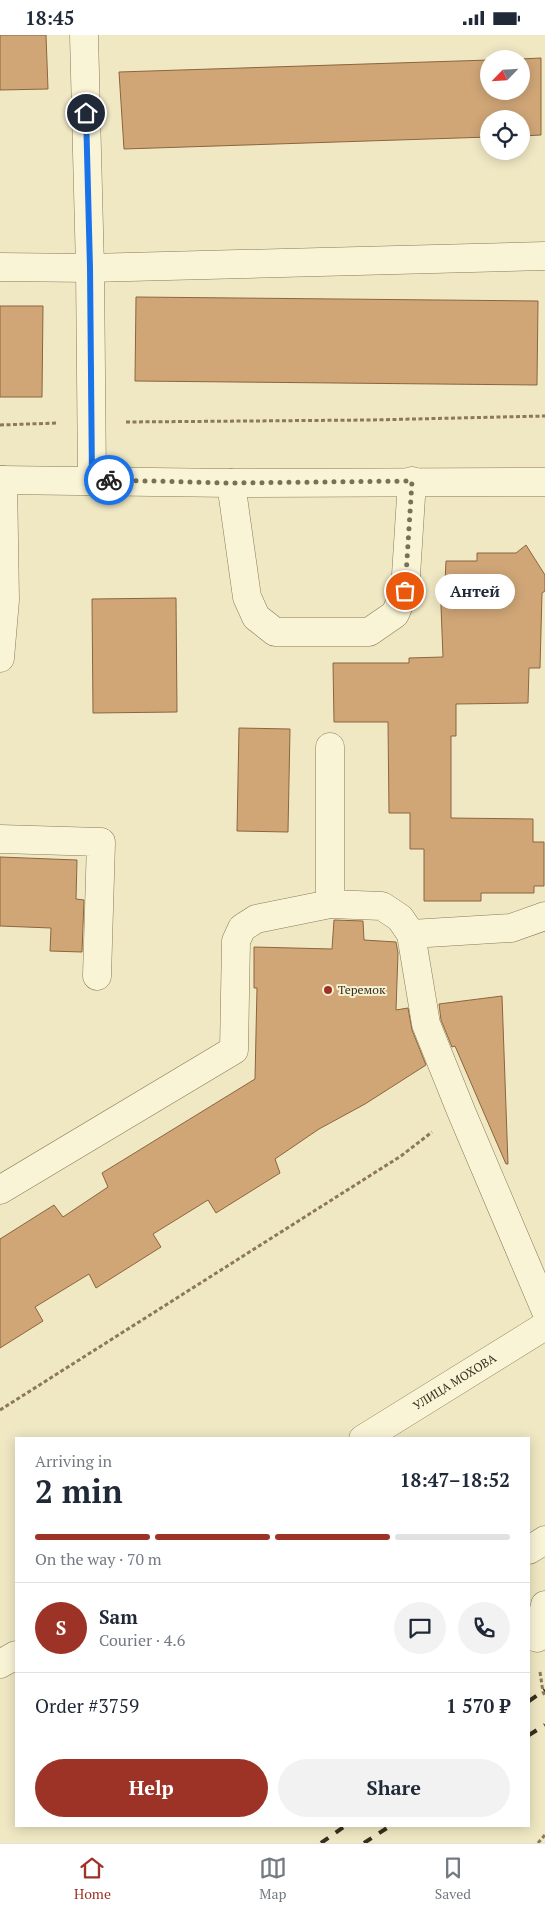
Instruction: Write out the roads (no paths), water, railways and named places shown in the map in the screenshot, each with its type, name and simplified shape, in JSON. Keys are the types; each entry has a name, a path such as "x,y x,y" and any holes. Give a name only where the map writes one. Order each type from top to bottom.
{"street":[{"path":"84,35 90,268 92,480"},
{"path":"0,267 90,268 545,256"},
{"path":"0,658 5,600 2,480 231,483 545,482"},
{"path":"231,483 247,597 256,617 275,632 369,632 394,614 405,591 412,481"},
{"path":"330,747 330,904"},
{"path":"0,839 100,842 97,976"},
{"path":"0,1190 234,1050 236,941 242,928 256,919 330,904 382,906 400,918 411,934 426,1024 464,1120 545,1309"},
{"path":"411,934 511,928 545,916"},
{"name":"УЛИЦА МОХОВА","path":"366,1437 545,1326"},
{"path":"530,1548 545,1539"},
{"path":"537,1638 545,1605"}],"railway":[{"path":"530,1700 545,1690"},
{"path":"530,1734 545,1725"},
{"path":"321,1843 344,1827"},
{"path":"364,1843 388,1827"}],"place":[{"name":"Антей","path":"405,591"},
{"name":"Теремок","path":"328,990"}]}
